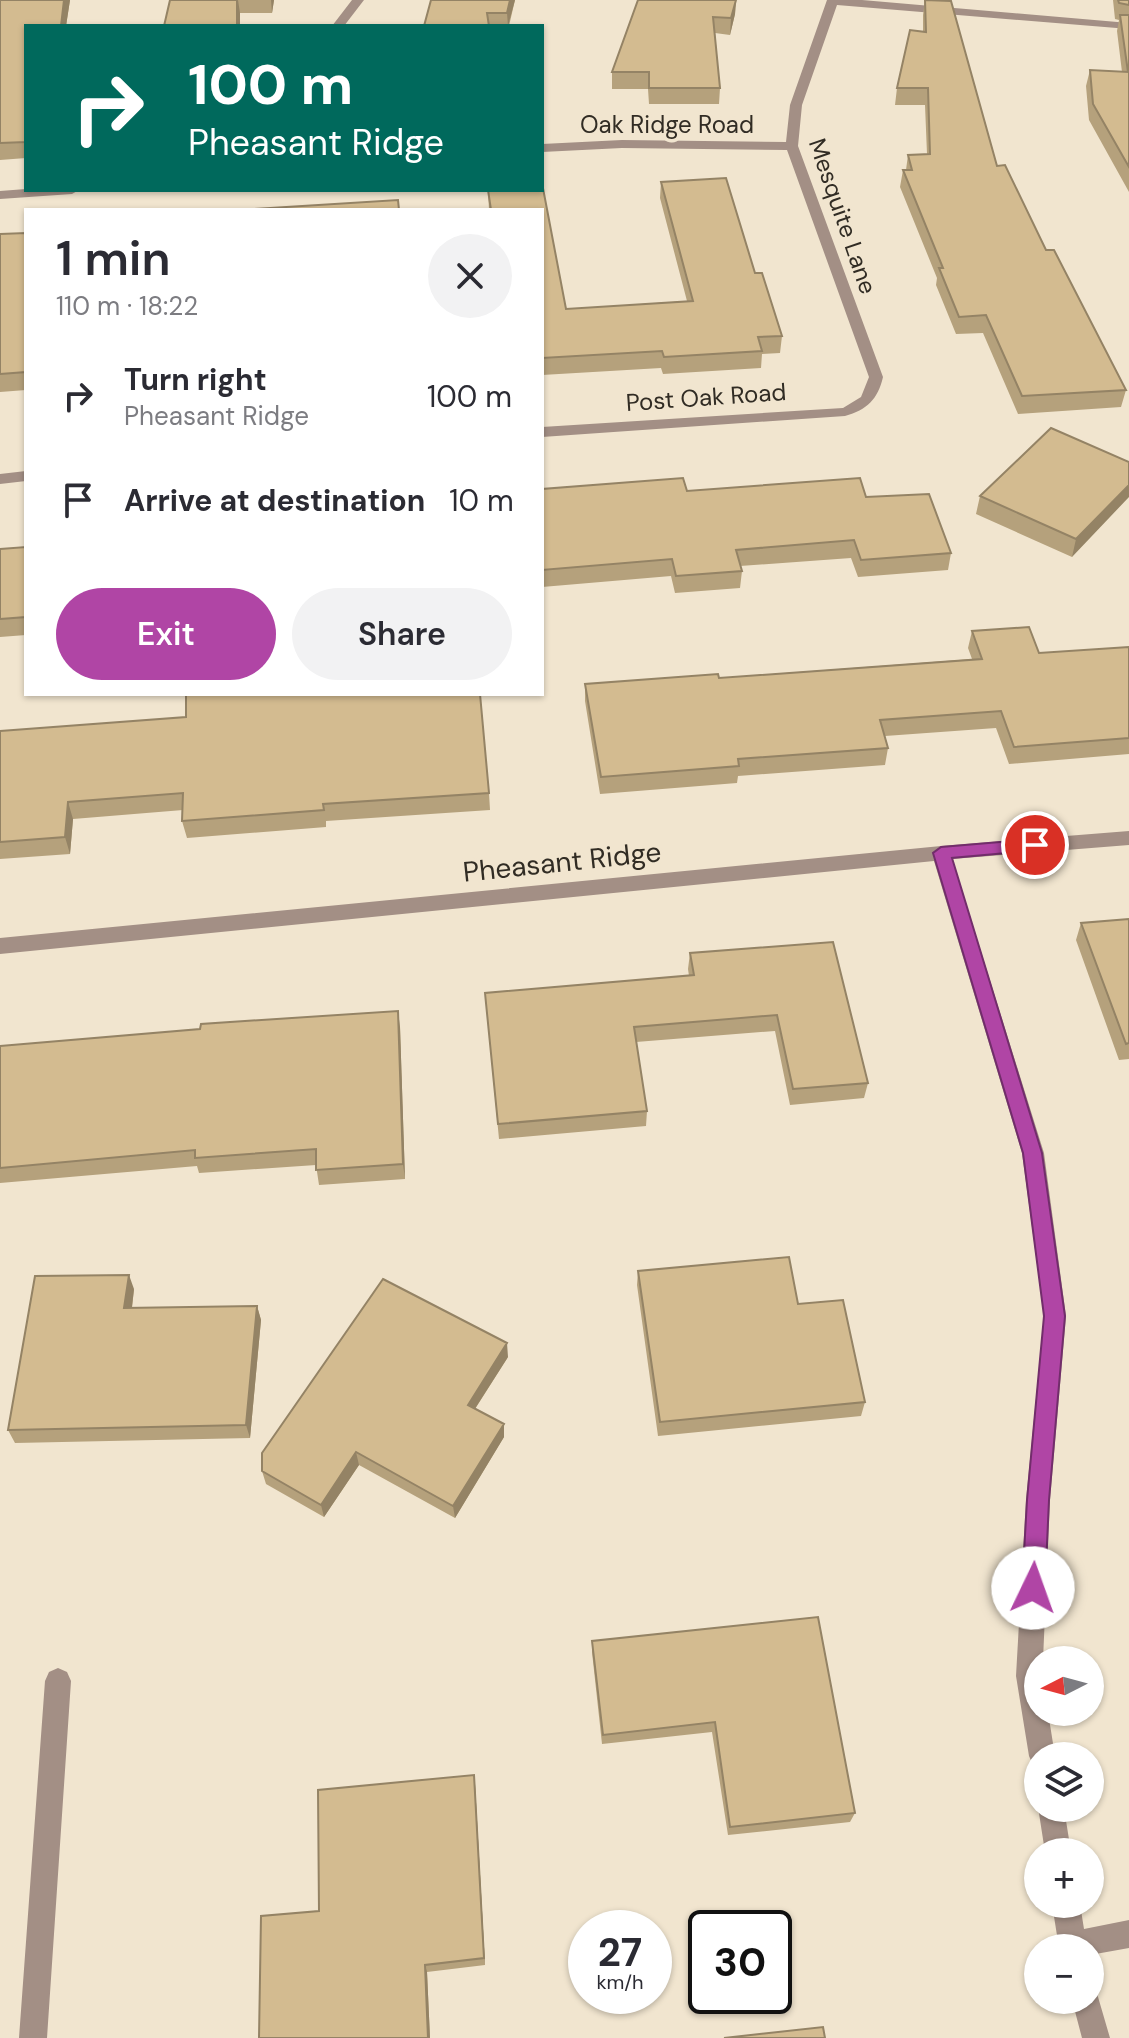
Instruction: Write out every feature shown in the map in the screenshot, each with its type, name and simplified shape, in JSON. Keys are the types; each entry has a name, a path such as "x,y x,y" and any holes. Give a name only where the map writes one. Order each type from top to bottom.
{"street":[{"path":"340,24 358,0"},
{"path":"833,0 1129,26"},
{"name":"Mesquite Lane","path":"833,0 796,105 792,146 876,377 869,399"},
{"name":"Oak Ridge Road","path":"544,148 622,144 792,146"},
{"path":"0,195 43,192"},
{"name":"Post Oak Road","path":"544,432 845,412 862,406 869,399"},
{"path":"0,479 24,476"},
{"name":"Pheasant Ridge","path":"0,946 941,853 1129,838"},
{"path":"941,853 1033,1153 1055,1316 1038,1500 1029,1676 1040,1742"},
{"path":"33,2038 58,1681"},
{"path":"1104,1939 1129,1934"},
{"path":"1090,2014 1096,2038"}],"building":[{"path":"0,0 64,0 61,24 24,24 24,142 0,143"},
{"path":"170,0 237,0 237,24 164,24"},
{"path":"431,0 510,0 507,13 487,13 489,24 425,24"},
{"path":"638,0 736,0 731,18 713,17 720,88 649,88 649,72 612,72"},
{"path":"925,0 951,1 997,166 1005,165 1046,250 1054,250 1126,390 1022,396 986,315 959,317 939,268 943,268 903,170 912,170 908,155 930,154 928,88 897,88 910,30 926,32"},
{"path":"1118,0 1129,0 1129,5 1119,3"},
{"path":"1120,15 1129,15 1129,167 1093,104 1090,70 1128,72"},
{"path":"726,178 755,273 762,273 782,336 758,337 762,351 664,357 662,351 544,358 544,208 491,208 488,192 544,192 566,309 693,301 661,182"},
{"path":"398,200 399,208 269,208"},
{"path":"24,233 24,372 0,374 0,234"},
{"path":"1051,428 1129,462 1129,485 1076,539 980,496"},
{"path":"683,478 687,491 860,478 866,497 929,494 951,553 861,560 854,540 736,550 742,571 676,576 672,559 544,570 544,489"},
{"path":"24,547 24,617 0,619 0,549"},
{"path":"1029,627 1039,653 1129,647 1129,738 1014,747 1001,711 880,720 888,748 738,759 739,766 601,777 585,684 718,674 719,678 982,659 972,631"},
{"path":"186,696 480,696 489,793 323,804 324,810 182,821 183,793 68,802 65,837 0,842 0,731 186,717"},
{"path":"1129,919 1129,1043 1126,1044 1081,923"},
{"path":"833,942 868,1083 793,1089 777,1015 634,1027 647,1111 498,1124 485,993 694,975 690,953"},
{"path":"398,1011 403,1164 316,1170 316,1149 195,1158 195,1150 0,1168 0,1046 200,1029 201,1024"},
{"path":"789,1257 798,1304 843,1300 865,1402 660,1422 638,1271"},
{"path":"129,1275 124,1308 257,1306 246,1425 8,1430 35,1276"},
{"path":"383,1279 507,1343 468,1405 504,1424 453,1506 356,1452 321,1505 262,1471 262,1453"},
{"path":"818,1617 855,1813 730,1827 715,1722 603,1735 592,1641"},
{"path":"474,1775 484,1958 425,1965 428,2038 259,2038 261,1916 319,1911 318,1790"},
{"path":"823,2027 825,2038 724,2038"}],"route":[{"path":"1033,1588 1055,1316 1033,1153 941,853 1035,845"}]}
